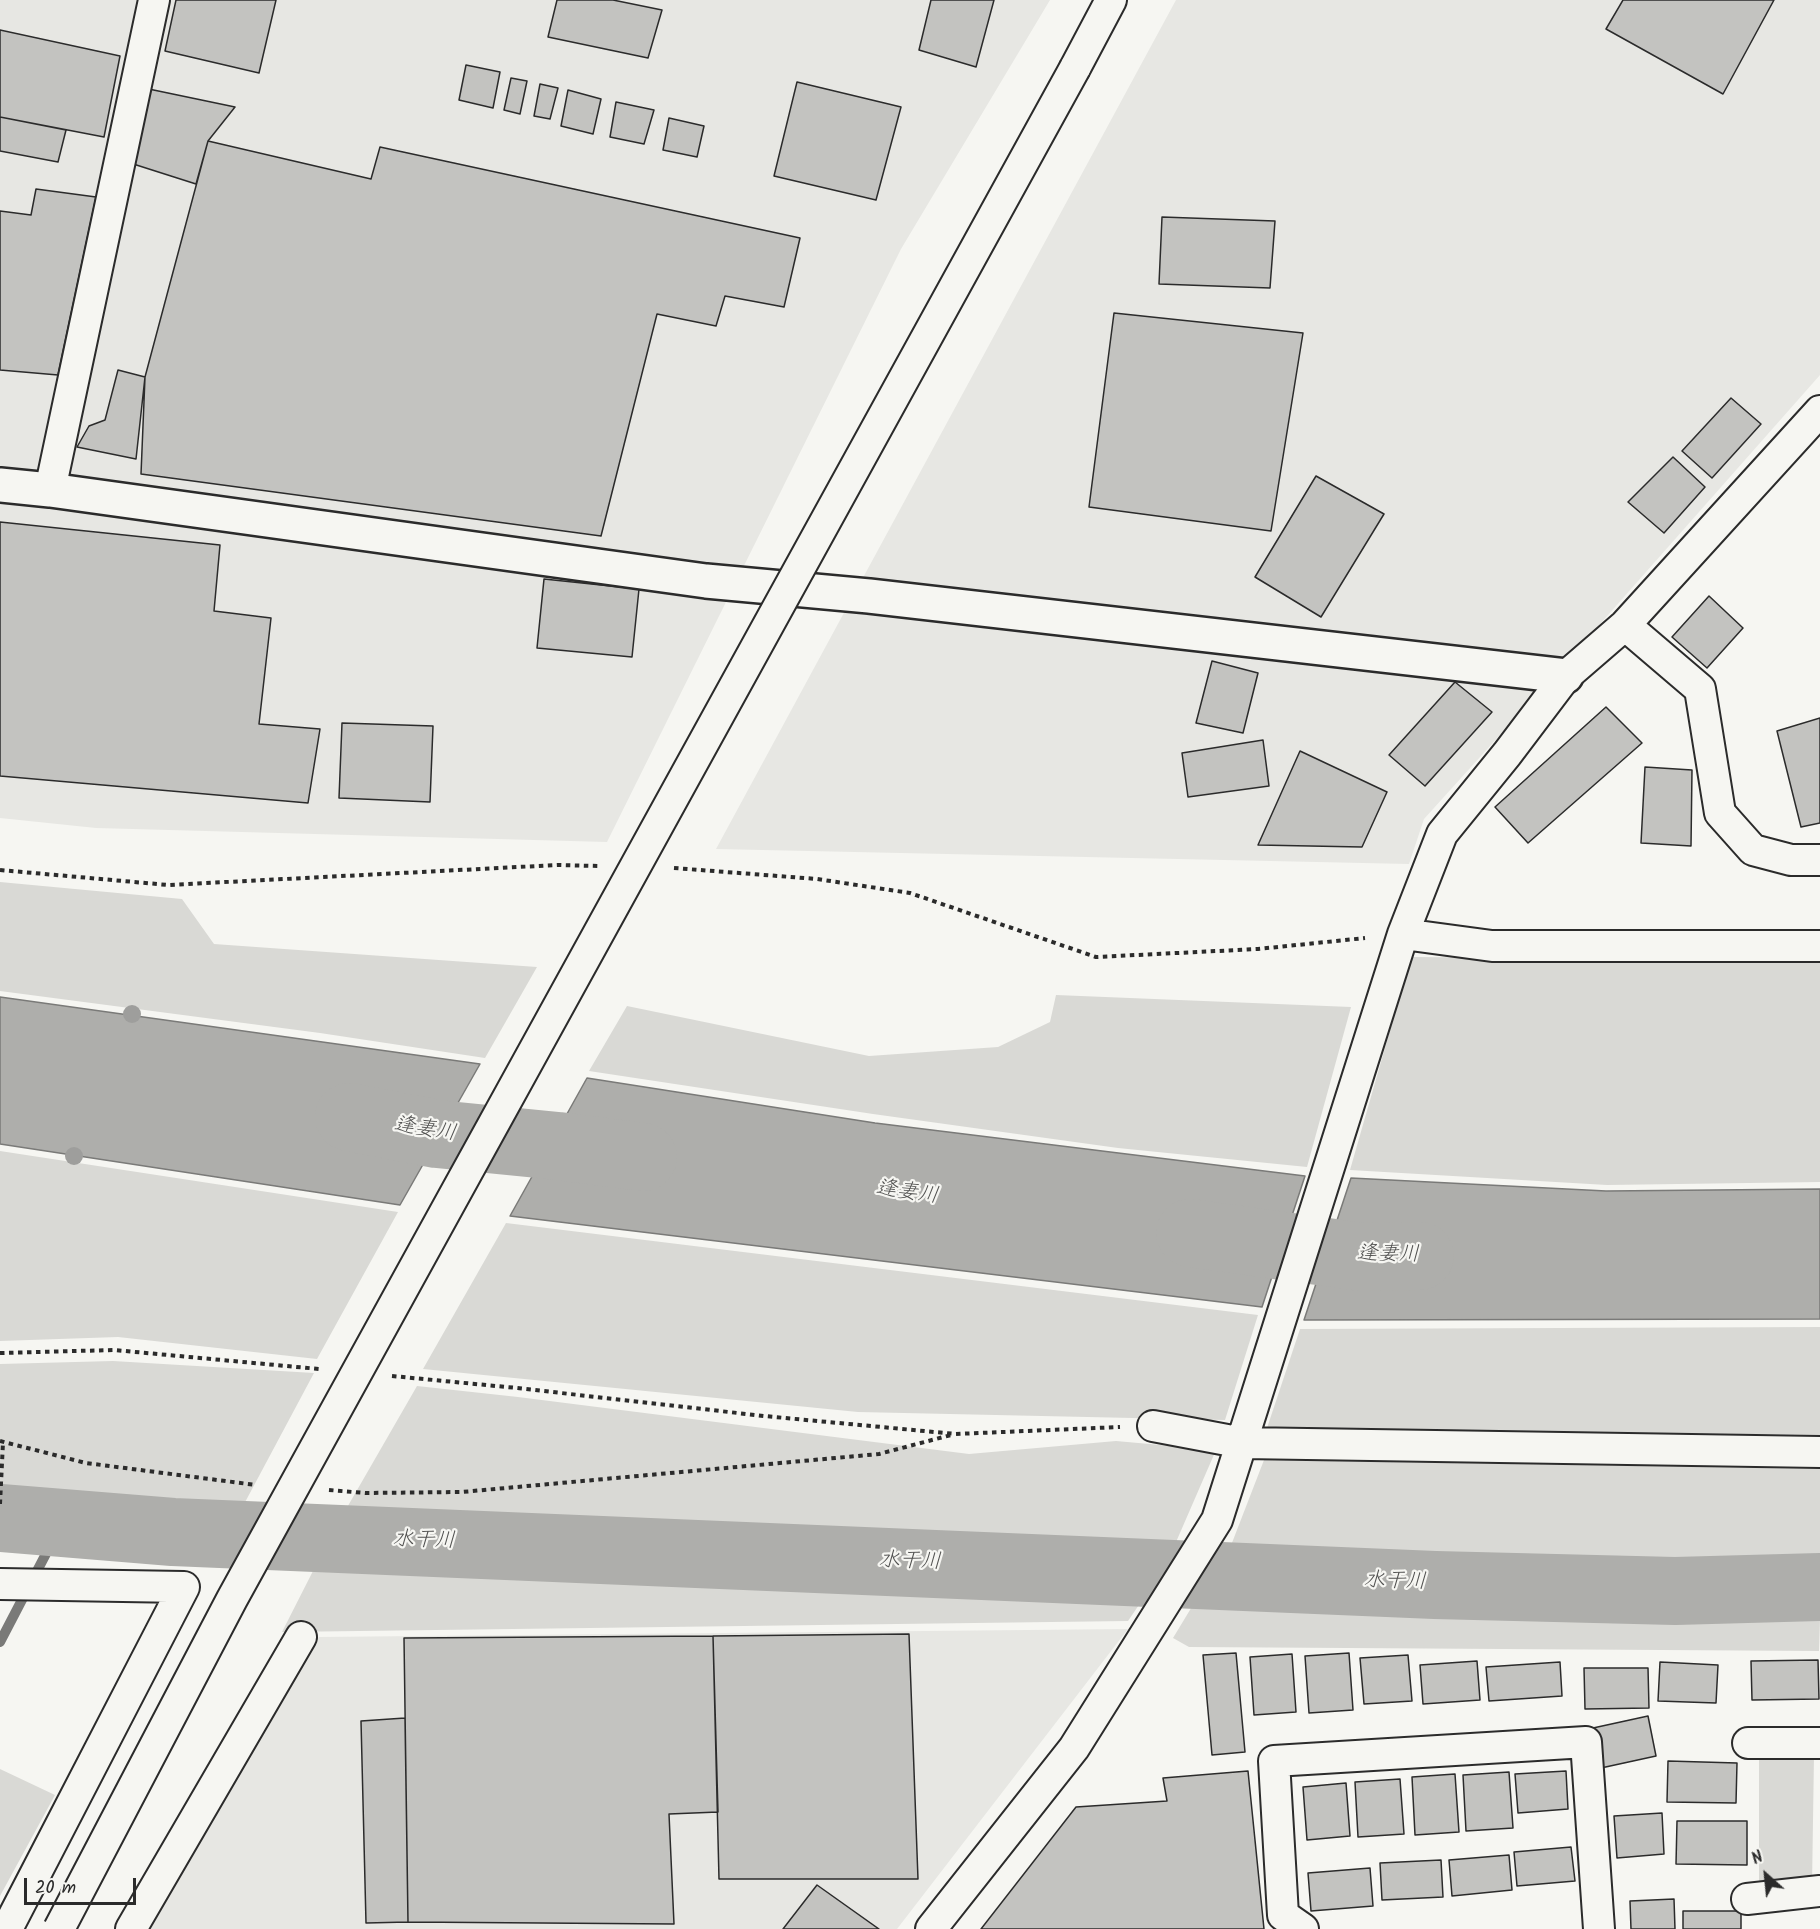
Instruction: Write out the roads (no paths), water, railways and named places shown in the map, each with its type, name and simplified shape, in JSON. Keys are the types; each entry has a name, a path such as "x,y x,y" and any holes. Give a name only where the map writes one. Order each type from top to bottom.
{"street":[{"path":"50,490 154,0"},
{"path":"59,1929 232,1599 1111,0"},
{"path":"931,1929 1074,1748 1218,1520 1403,934 1442,834 1566,676 1625,625 1820,411"},
{"path":"0,485 706,581 869,596 1566,676"},
{"path":"1625,625 1700,689 1720,813 1753,850 1791,860 1820,860"},
{"path":"1403,934 1492,946 1820,946"},
{"path":"1153,1426 1243,1443 1820,1452"},
{"path":"0,1584 184,1587 7,1929"},
{"path":"131,1929 301,1637"},
{"path":"1303,1929 1283,1915 1274,1761 1586,1742 1599,1929"},
{"path":"1748,1743 1820,1743"},
{"path":"1747,1899 1820,1891"}],"water":[{"path":"0,997 480,1064 400,1205 0,1144"},
{"path":"587,1078 875,1123 1305,1176 1262,1307 510,1216"},
{"path":"1351,1178 1606,1191 1820,1189 1820,1319 1304,1320"}],"waterway":[{"name":"逢妻川","path":"349,1117 437,1134 643,1157"},
{"name":"逢妻川","path":"1190,1233 1362,1257 1420,1256"},
{"name":"水干川","path":"0,1518 173,1532 1435,1585 1675,1591 1820,1587"},
{"path":"0,1642 62,1523"}]}
